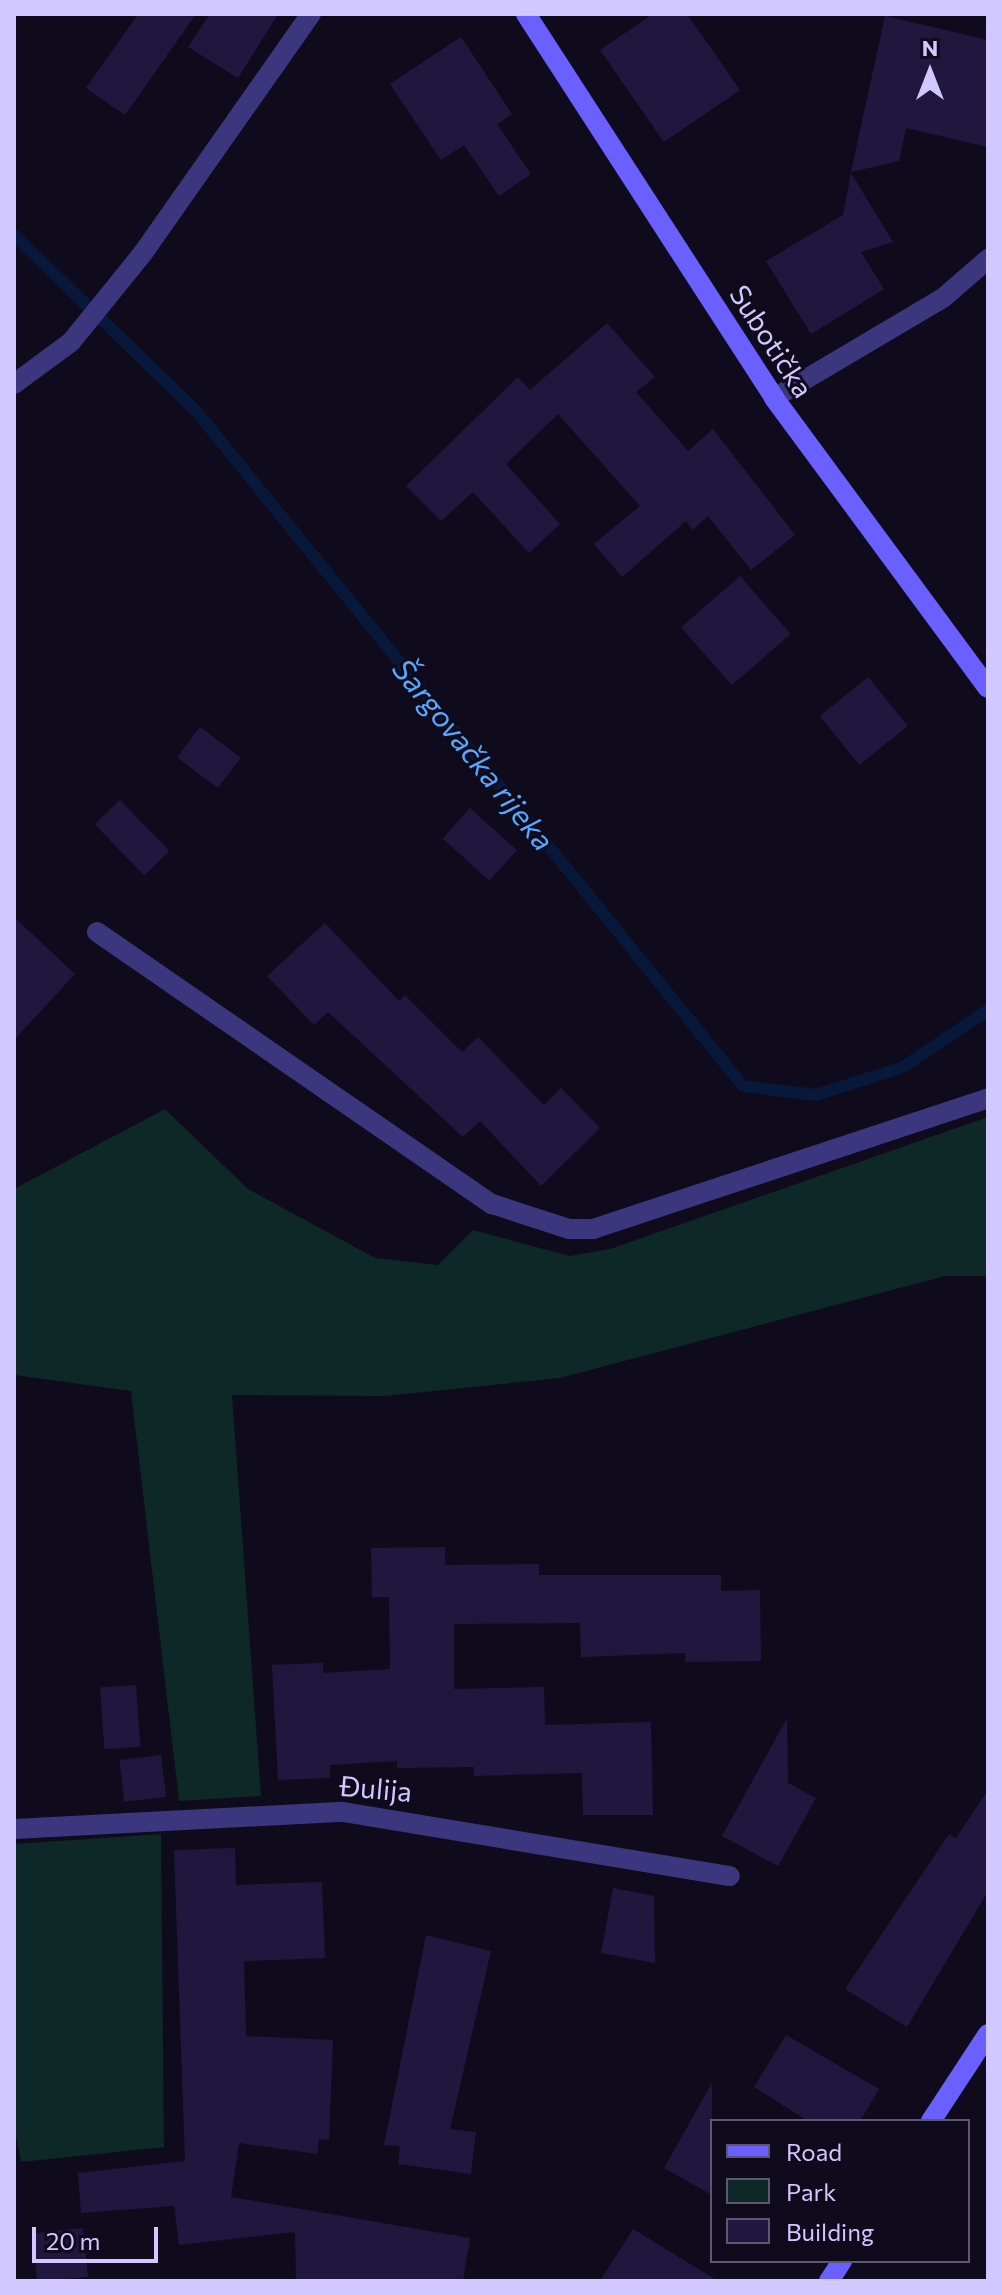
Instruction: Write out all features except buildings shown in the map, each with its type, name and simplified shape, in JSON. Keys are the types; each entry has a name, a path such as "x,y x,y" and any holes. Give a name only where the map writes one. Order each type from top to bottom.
{"street":[{"path":"14,384 71,342 143,253 311,14"},
{"name":"Subotička","path":"526,14 774,398 988,688"},
{"path":"774,398 943,298 988,259"},
{"path":"97,932 492,1204 569,1229 593,1229 988,1098"},
{"name":"Đulija","path":"14,1829 343,1812 730,1876"},
{"path":"932,2119 988,2034"},
{"path":"829,2281 841,2263"}],"green space":[{"path":"165,1109 248,1189 375,1258 438,1265 473,1230 570,1256 610,1249 988,1117 988,1276 945,1276 560,1378 385,1396 232,1395 261,1796 179,1801 131,1391 14,1375 14,1189"},
{"path":"161,1834 164,2147 21,2162 14,2125 14,1844"}],"waterway":[{"name":"Šargovačka rijeka","path":"14,235 197,412 743,1086 816,1095 903,1067 988,1010"}]}
